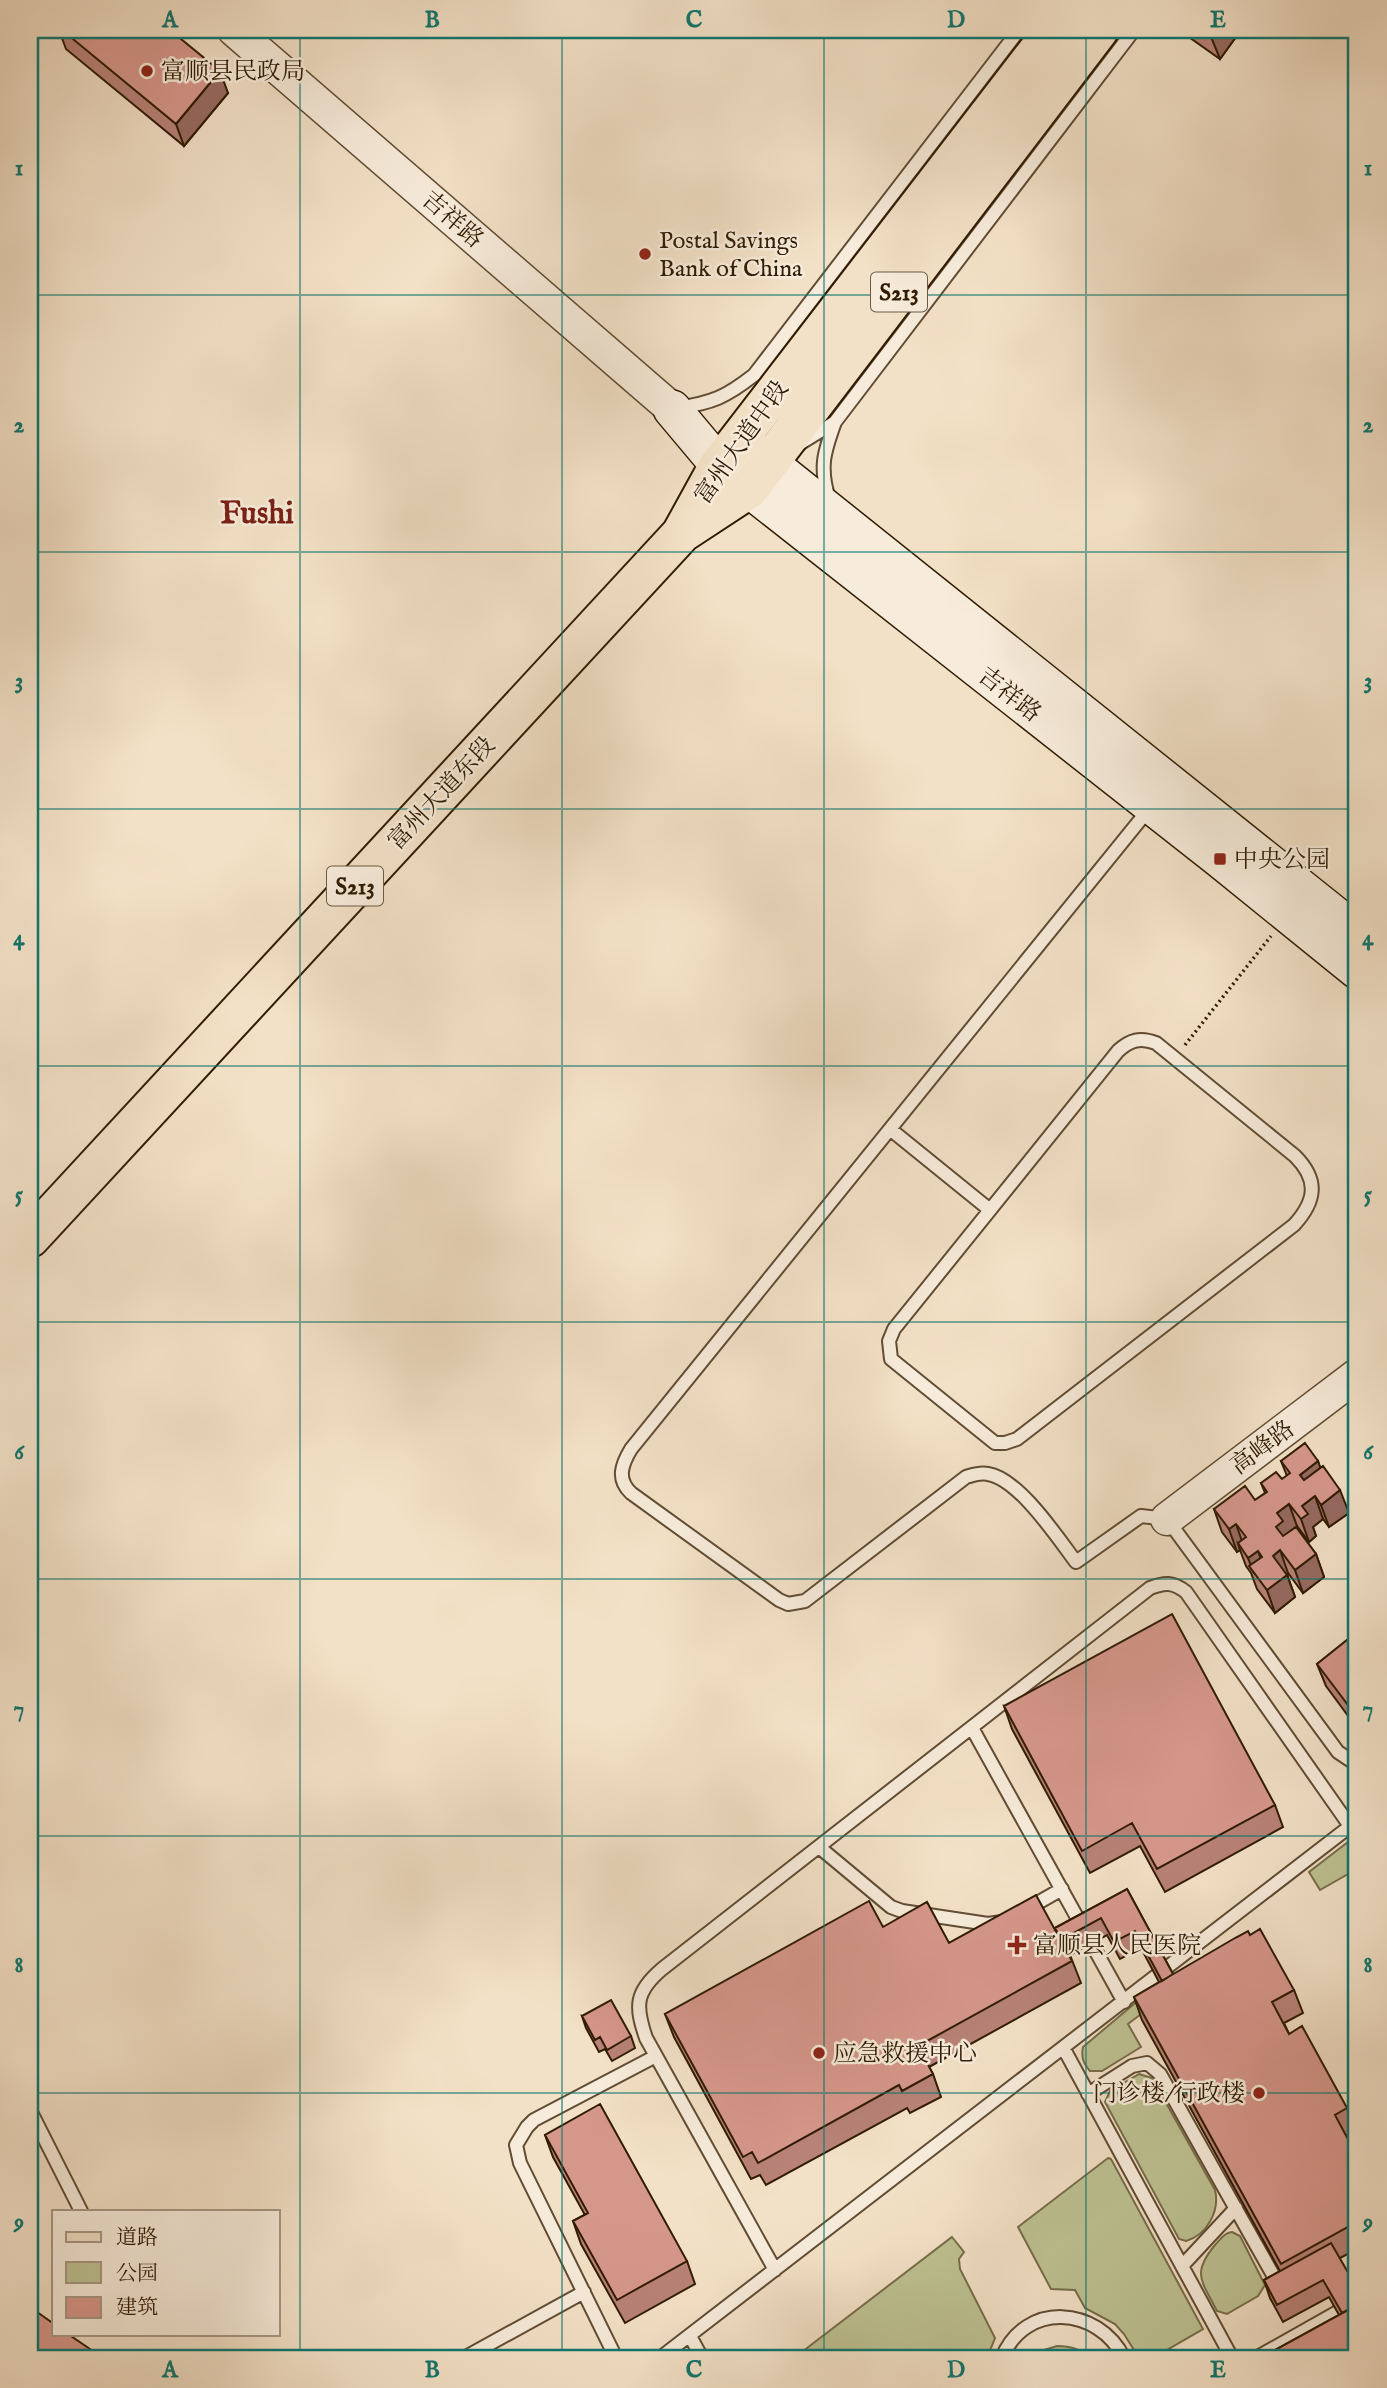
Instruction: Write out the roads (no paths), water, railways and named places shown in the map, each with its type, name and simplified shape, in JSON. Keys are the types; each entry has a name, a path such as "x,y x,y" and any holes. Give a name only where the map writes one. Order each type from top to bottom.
{"main road":[{"name":"富州大道中段","path":"681,534 737,430 1054,30"},
{"name":"富州大道中段","path":"681,534 758,476 1100,30"},
{"name":"吉祥路","path":"672,409 737,430 758,476 1152,806 1357,970"},
{"name":"吉祥路","path":"758,476 834,516 1239,836 1357,933"},
{"name":"富州大道东段","path":"30,1238 681,534"}],"street":[{"name":"吉祥路","path":"234,30 672,409"},
{"name":"高峰路","path":"1167,1519 1357,1375"}],"lane":[{"path":"672,409 708,404 754,375 1019,30"},
{"path":"758,476 835,422 1134,30"},
{"path":"737,430 754,375"},
{"path":"834,516 822,479 824,454 835,422"},
{"path":"1152,806 631,1449 623,1462 621,1472 626,1488 788,1604 805,1601 966,1477 976,1474 994,1475 1028,1501 1076,1562 1141,1516 1167,1519 1338,1752 1357,1762"},
{"path":"1135,1039 1156,1042 1305,1166 1312,1190 1311,1202 1306,1212 1294,1225 1017,1438 1005,1443 995,1443 985,1437 898,1367 888,1351 894,1329 990,1210 1126,1043 1135,1039"},
{"path":"890,1129 990,1210"},
{"path":"660,2358 690,2336 1124,2002 1354,1823 1186,1592 1175,1584 1162,1583 1150,1588 662,1969 643,1988 638,2016 646,2038 775,2270"},
{"path":"972,1728 1124,2002"},
{"path":"819,1847 879,1898 902,1911 988,1924 1002,1922 1062,1889"},
{"path":"1063,2049 1232,2358"},
{"path":"616,2358 520,2162 516,2146 534,2120 656,2056"},
{"path":"1088,2094 1132,2066 1147,2063 1160,2074 1277,2282"},
{"path":"30,2110 80,2210"},
{"path":"1182,2266 1236,2208"},
{"path":"464,2358 584,2292"},
{"path":"1256,2358 1357,2301"},
{"path":"1002,2358 1013,2339 1024,2329 1044,2320 1066,2317 1087,2322 1107,2333 1124,2358"},
{"path":"690,2336 702,2358"}],"place":[{"name":"富顺县民政局","path":"147,71"},
{"name":"Postal Savings Bank of China","path":"645,254"},
{"name":"中央公园","path":"1220,859"},
{"name":"富顺县人民医院","path":"1017,1945"},
{"name":"应急救援中心","path":"819,2053"},
{"name":"门诊楼/行政楼","path":"1259,2093"}],"district":[{"name":"Fushi","path":"257,512"}]}
